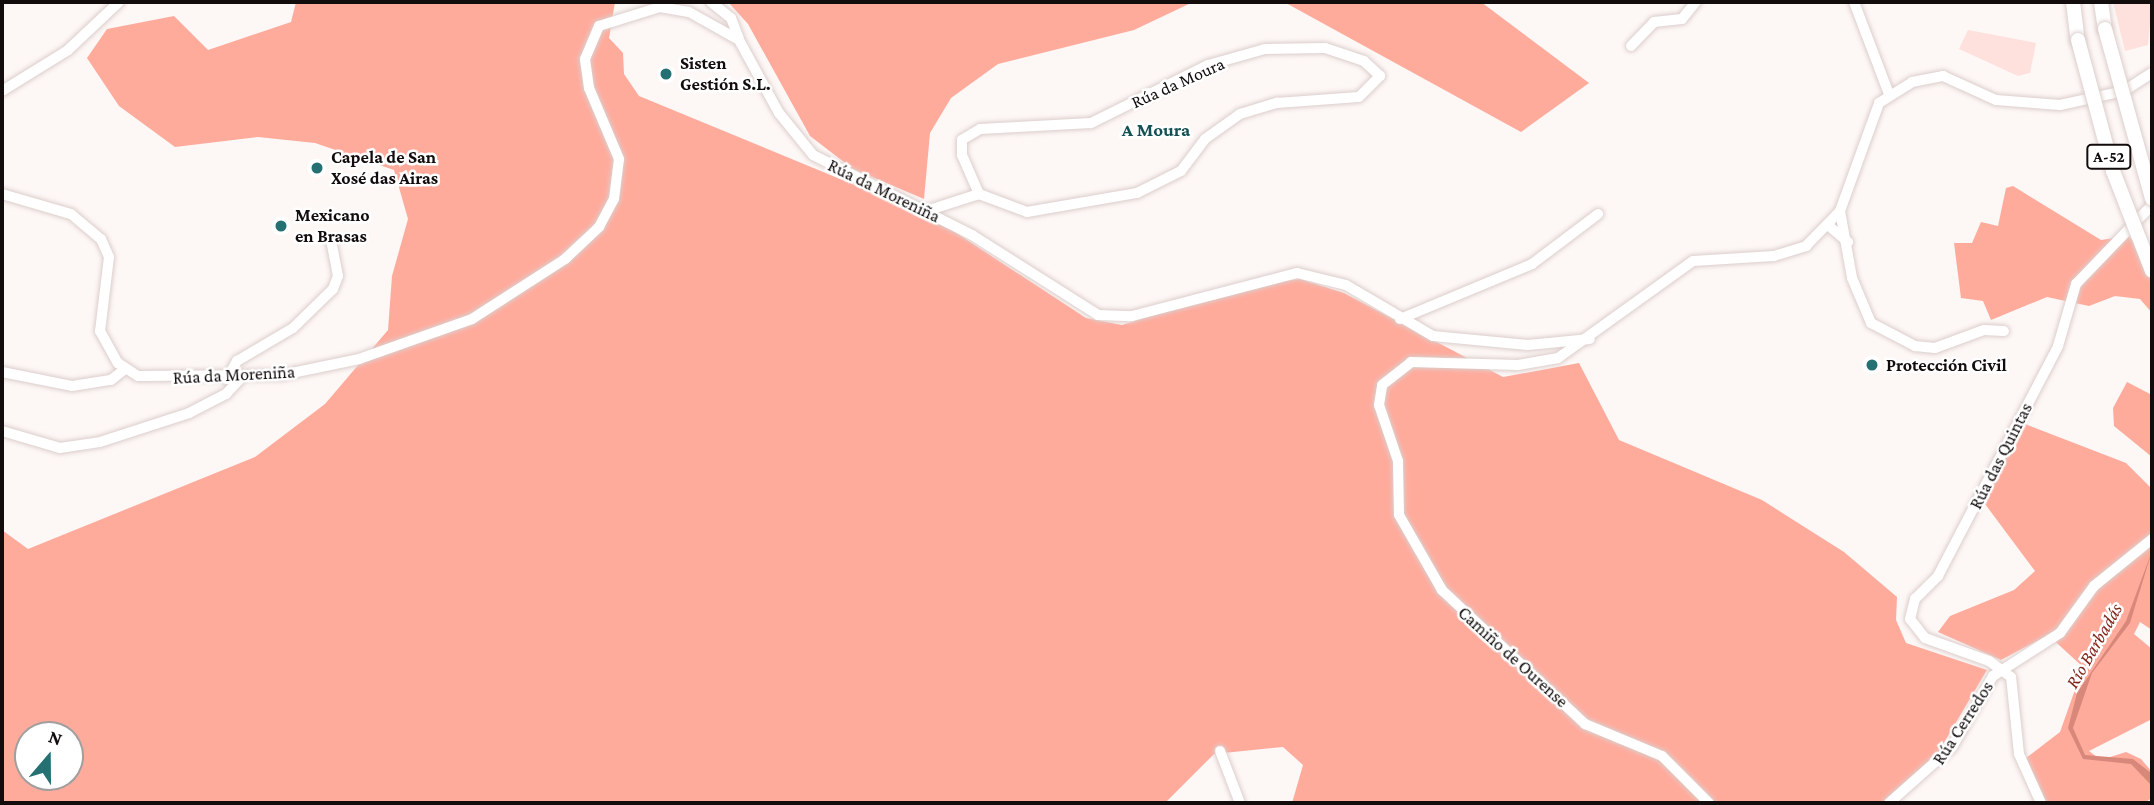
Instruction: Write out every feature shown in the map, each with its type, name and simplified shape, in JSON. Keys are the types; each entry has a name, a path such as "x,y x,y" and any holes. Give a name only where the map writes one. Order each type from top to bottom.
{"highway":[{"name":"A-52","path":"2073,2 2078,40 2113,172 2152,271"},
{"name":"A-52","path":"2101,2 2105,29 2152,199"}],"street":[{"path":"2,91 68,50 119,2"},
{"path":"710,2 731,18 739,40"},
{"path":"1632,46 1654,22 1682,19 1696,2"},
{"path":"1854,2 1889,94"},
{"name":"Rúa da Moreniña","path":"125,369 158,379 227,379 347,362 472,319 565,259 599,226 614,199 619,159 589,88 584,60 599,26 660,7 689,12 739,40 779,113 813,155 926,211 1098,315 1132,316 1297,273 1346,285 1433,336 1473,343 1590,339"},
{"name":"Rúa da Moura","path":"1325,48 1364,61 1380,76 1359,97 1277,103 1240,114 1205,139 1181,171 1137,193 1027,212 979,194 962,155 962,140 980,129 1091,123 1208,65 1265,49 1325,48"},
{"path":"2004,331 1984,330 1935,348 1887,334 1860,303 1840,211 1865,132 1889,94 1943,76 1996,100 2060,105 2124,92 2152,74"},
{"path":"2,194 71,214 101,239 109,257 100,331 125,369 111,380 72,386 2,372"},
{"path":"926,211 979,194"},
{"name":"Rúa das Quintas","path":"2003,668 1913,631 1915,600 1938,576 2058,346 2077,284 2152,205"},
{"name":"Camiño de Ourense","path":"1709,803 1681,769 1644,748 1585,724 1442,590 1399,515 1398,461 1379,405 1387,376 1411,362 1518,365 1558,358 1590,339 1693,261 1790,253 1829,226 1840,211"},
{"path":"1400,319 1532,264 1598,214"},
{"path":"1829,226 1848,242"},
{"path":"227,379 237,361 293,328 333,289 338,276 331,241"},
{"path":"2,431 61,448 107,440 189,413 226,394 242,377"},
{"path":"2041,803 2019,754 2014,688 2003,668 2060,633 2094,586 2152,539"},
{"name":"Rúa Cerredos","path":"1888,803 1938,764 2003,668"},
{"path":"1220,751 1240,803"}],"shaded area":[{"path":"296,2 615,2 609,38 623,53 624,74 639,96 932,217 1086,318 1122,325 1255,284 1300,279 1344,293 1503,377 1579,363 1619,440 1762,500 1844,552 1897,597 1896,620 1906,643 1987,670 1938,753 1895,803 1292,803 1303,765 1283,747 1214,754 1165,803 2,803 2,530 28,549 255,457 325,404 388,330 392,276 408,219 394,170 315,143 258,137 175,147 119,106 87,58 107,29 174,16 208,50 291,22"},
{"path":"728,2 1193,2 1134,30 998,64 951,98 930,133 924,199 853,169 810,136 748,24"},
{"path":"1284,2 1481,2 1589,83 1521,132"},
{"path":"2113,2 2152,2 2148,45 2125,51"},
{"path":"1968,30 2036,43 2030,73 2018,76 1959,49"},
{"path":"2013,186 2101,240 2128,236 2152,260 2152,313 2140,299 2115,296 2089,306 2047,297 1991,320 1983,301 1961,298 1954,243 1972,243 1981,222 1998,226 2006,188"},
{"path":"2127,382 2152,395 2152,457 2114,426 2113,408"},
{"path":"2025,424 2126,463 2152,489 2152,630 2140,622 2134,634 2152,649 2152,719 2089,751 2101,760 2126,752 2141,759 2152,772 2152,798 2144,803 2048,803 2036,791 2026,758 2060,732 2083,667 2048,635 2001,660 1938,632 1950,616 2014,590 2035,571 1982,500"},
{"path":"2152,551 2130,623 2092,673 2073,728 2085,755 2133,759 2151,773 2152,786 2131,764 2083,759 2068,728 2077,693 2126,621"}],"place":[{"name":"Sisten Gestión S.L.","path":"666,74"},
{"name":"Capela de San Xosé das Airas","path":"317,168"},
{"name":"Mexicano en Brasas","path":"281,226"},
{"name":"Protección Civil","path":"1872,365"}],"district":[{"name":"A Moura","path":"1156,130"}],"water label":[{"name":"Río Barbadás","path":"2094,646"}]}
